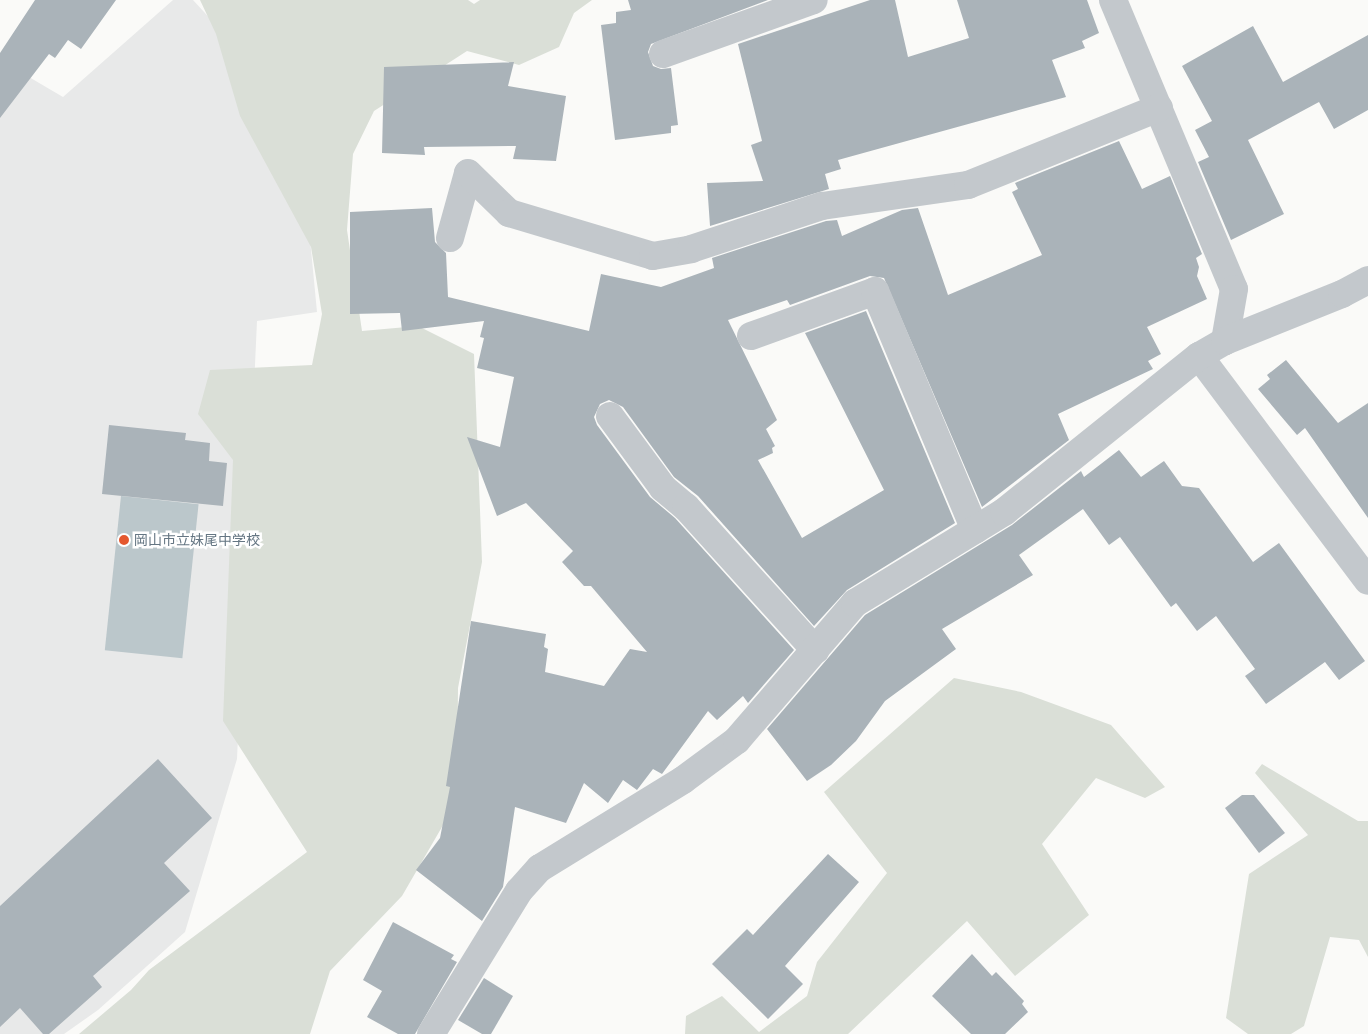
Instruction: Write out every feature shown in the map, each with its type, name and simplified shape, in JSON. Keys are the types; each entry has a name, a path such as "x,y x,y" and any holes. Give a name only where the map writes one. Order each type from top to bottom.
{"street":[{"path":"663,54 814,0"},
{"path":"1113,0 1234,289 1225,341"},
{"path":"450,238 468,174 509,214 653,256 691,250 822,206 968,185 1159,108"},
{"path":"439,1031 519,891 540,868 683,780 737,740 855,603 1004,512 1199,356 1225,341 1342,294 1368,280"},
{"path":"751,336 875,291 975,530"},
{"path":"1199,356 1368,581"},
{"path":"610,416 663,488 686,507 815,650"}],"shaded area":[{"name":"岡山市立妹尾中学校","path":"173,0 193,0 298,114 317,312 257,321 237,759 185,932 98,1010 64,1034 0,1034 0,60 63,97"},
{"path":"200,0 468,0 474,4 480,0 592,0 574,13 559,47 519,65 467,51 374,111 353,154 347,230 362,331 418,326 474,354 482,562 458,688 457,801 402,896 330,971 310,1034 79,1034 131,990 149,970 307,852 223,721 233,460 198,414 210,370 312,365 322,314 311,247 240,116 216,34"},
{"path":"121,496 199,504 182,658 105,650"},
{"path":"954,678 1021,692 1111,725 1165,787 1145,798 1096,778 1042,844 1089,915 1015,976 967,921 848,1034 685,1034 686,1016 722,996 759,1032 807,996 817,962 887,873 824,792"},
{"path":"1262,764 1358,821 1368,821 1368,957 1359,940 1330,937 1304,1026 1291,1034 1248,1034 1226,1018 1249,874 1308,835 1255,773"}],"building":[{"path":"35,0 116,0 81,49 68,40 55,58 49,54 0,118 0,53"},
{"path":"628,0 768,0 651,44 648,52 653,66 661,69 671,68 678,125 671,126 671,133 615,140 601,25 616,23 616,12 631,10"},
{"path":"870,0 895,0 908,57 969,38 957,0 1087,0 1099,33 1082,41 1085,48 1052,60 1066,97 838,160 841,169 825,174 829,189 710,226 707,183 763,181 751,145 762,141 738,44"},
{"path":"1253,26 1283,82 1368,35 1368,110 1334,129 1319,102 1248,140 1284,214 1231,240 1198,162 1209,157 1195,130 1212,121 1182,66"},
{"path":"514,62 508,86 566,96 556,161 513,159 516,146 424,147 425,155 382,153 384,67"},
{"path":"1119,141 1142,189 1170,176 1202,254 1196,258 1199,267 1197,276 1207,299 1147,327 1161,354 1148,361 1153,369 1058,414 1069,440 982,507 884,278 870,276 790,305 787,300 728,320 777,420 766,429 775,446 772,448 773,453 758,460 802,538 884,490 805,333 866,311 955,523 847,590 814,626 698,496 674,477 623,407 609,400 600,404 594,417 597,425 650,497 675,518 794,650 748,703 743,696 717,720 708,711 662,774 653,769 637,790 623,780 608,803 584,783 566,823 515,807 503,887 482,921 416,870 440,838 450,787 446,786 471,621 546,634 544,647 548,649 545,672 604,686 630,649 647,652 591,586 584,586 562,562 573,551 526,503 497,516 467,437 500,447 514,377 477,368 484,338 480,337 484,321 402,331 400,313 350,314 350,212 432,208 435,242 446,253 448,297 589,331 601,274 661,287 714,268 712,258 826,221 837,220 842,236 902,210 918,208 948,295 1042,255 1012,192 1018,189 1015,183"},
{"path":"1286,360 1338,423 1368,403 1368,518 1305,428 1297,435 1258,389 1270,379 1267,375"},
{"path":"109,425 186,433 185,440 210,443 209,461 227,463 223,506 102,494"},
{"path":"1119,450 1141,477 1164,461 1182,486 1199,488 1253,562 1279,543 1365,661 1339,680 1325,662 1266,704 1245,676 1255,669 1216,616 1197,631 1176,603 1171,607 1120,537 1109,545 1083,509 1019,555 1033,575 942,629 956,649 885,701 856,741 831,765 807,781 767,729 865,615 1012,525 1081,471 1084,477"},
{"path":"158,759 212,818 164,863 190,891 93,976 102,987 49,1034 43,1034 20,1008 0,1027 0,906"},
{"path":"1242,795 1254,795 1285,833 1259,853 1225,808"},
{"path":"828,854 859,882 785,966 803,984 768,1019 712,964 747,929 753,935"},
{"path":"393,922 454,955 451,959 457,962 415,1034 398,1034 367,1017 382,991 363,980"},
{"path":"972,954 992,976 996,972 1024,1001 1022,1004 1028,1012 1005,1034 971,1034 932,996"},
{"path":"484,978 513,996 491,1034 482,1034 458,1020"}],"place":[{"name":"岡山市立妹尾中学校","path":"124,540"}]}
